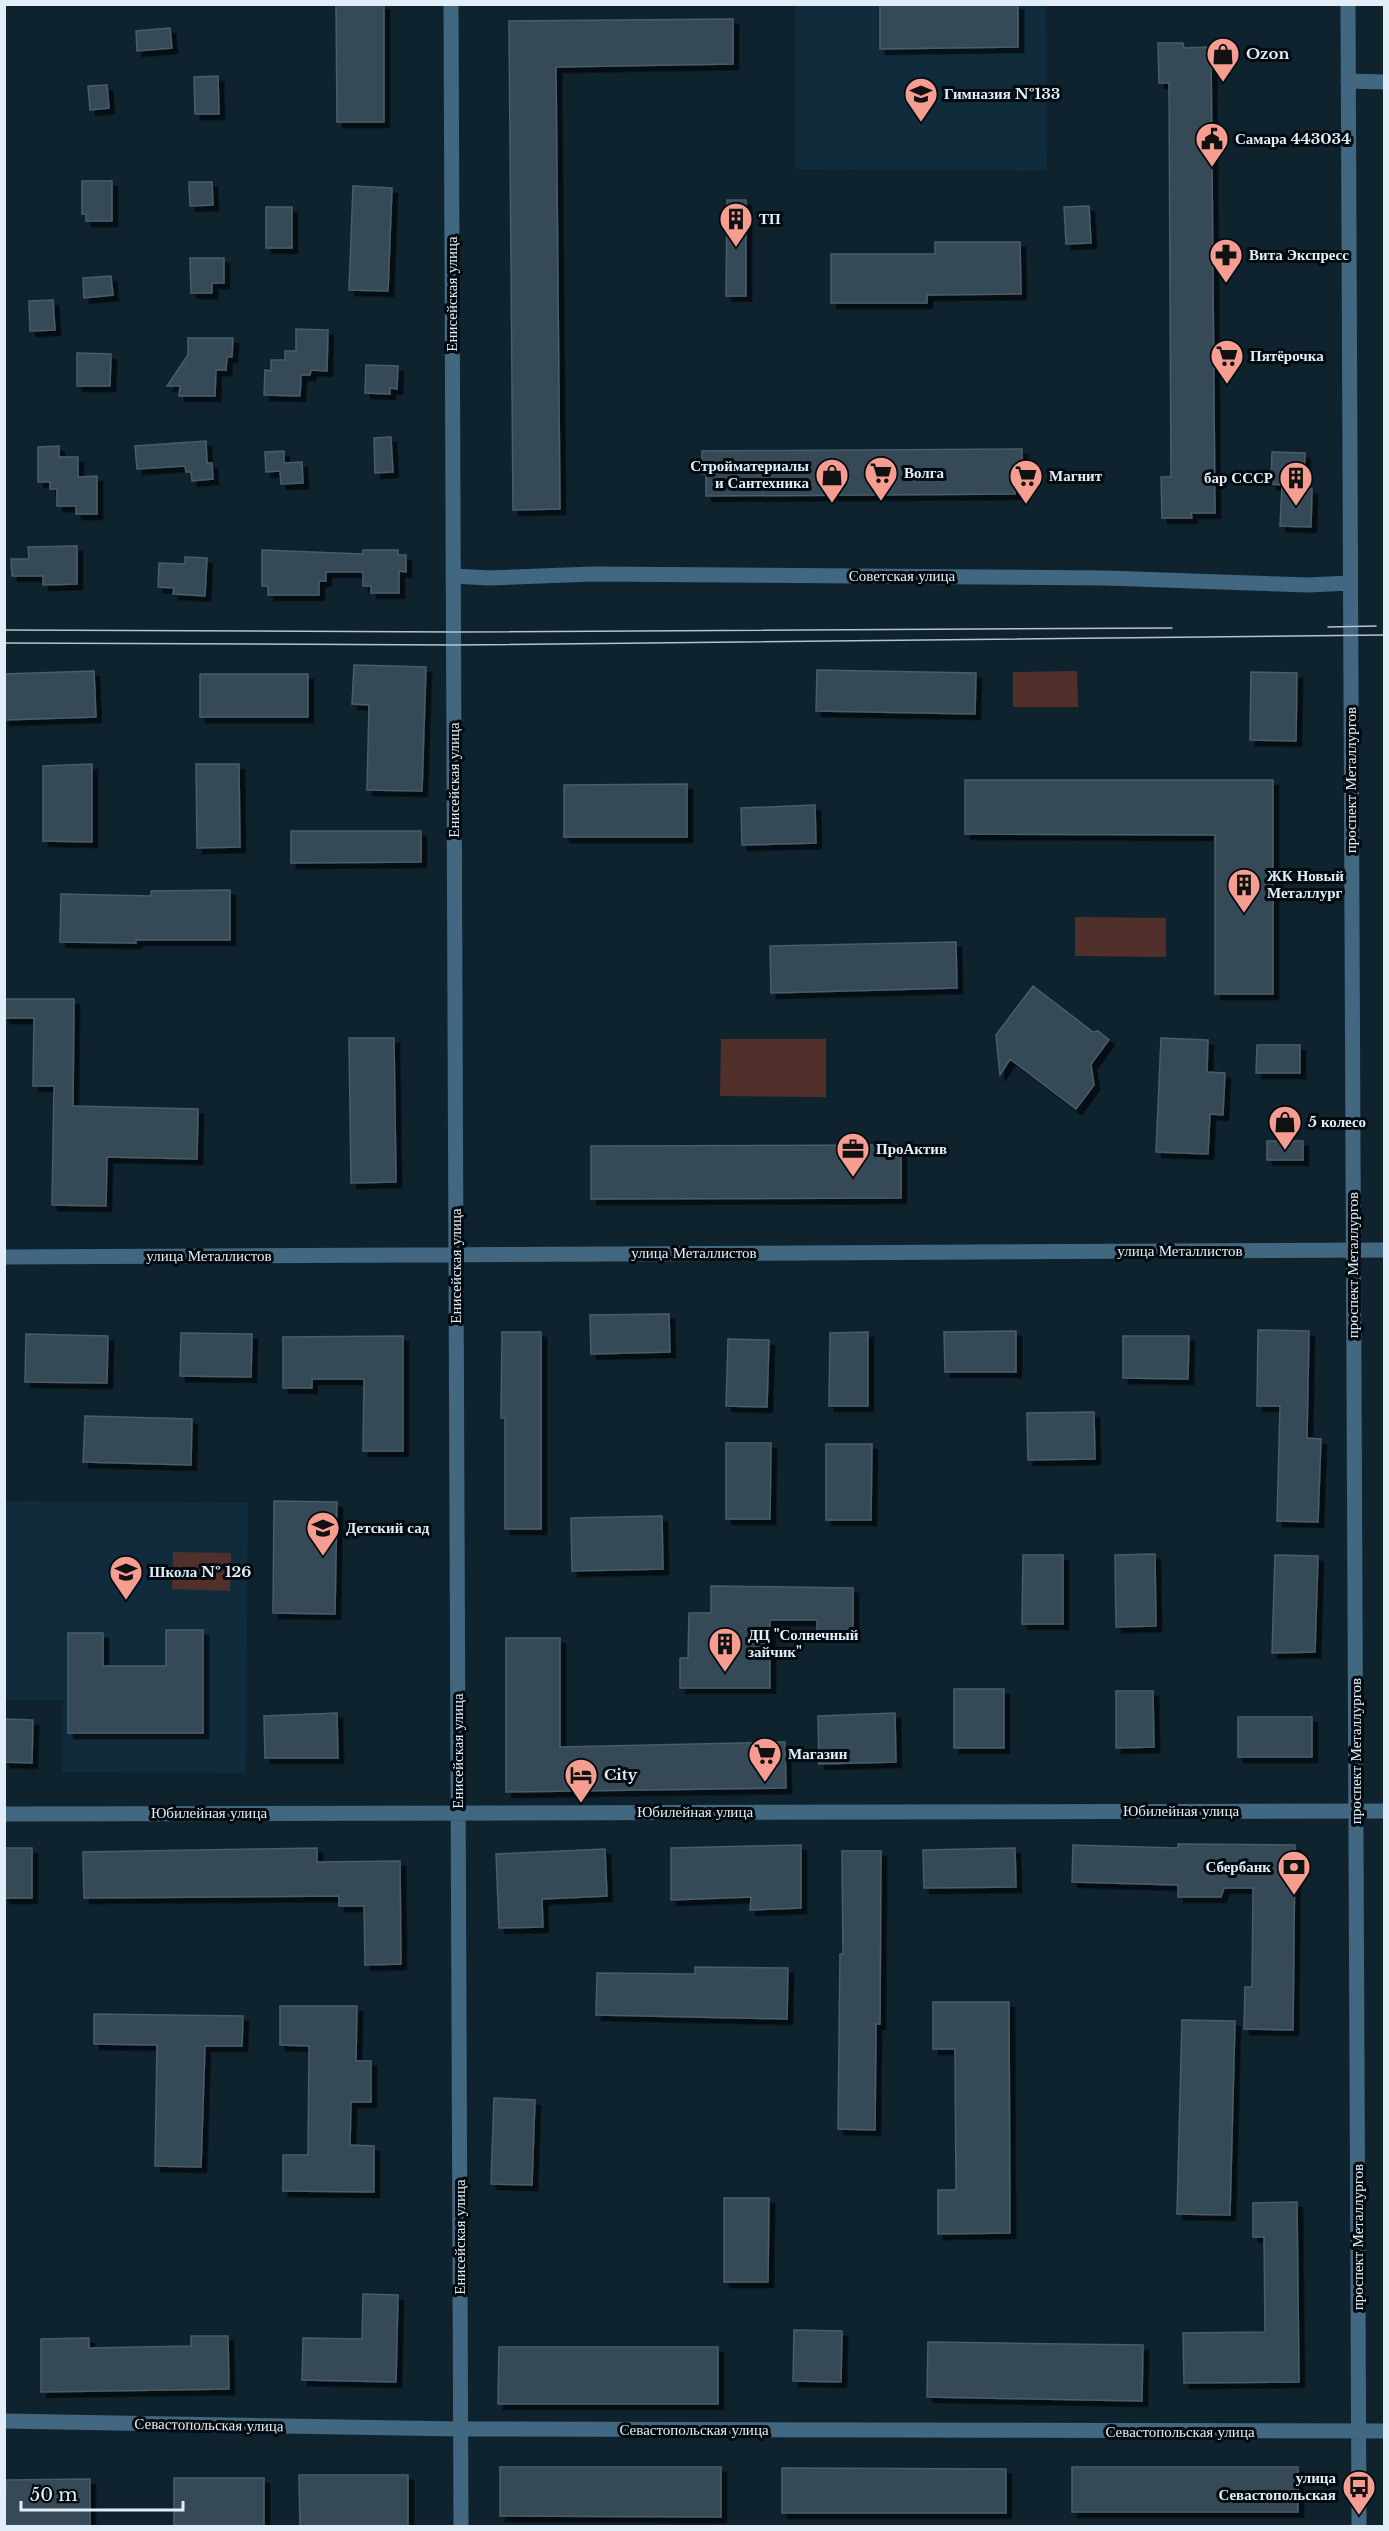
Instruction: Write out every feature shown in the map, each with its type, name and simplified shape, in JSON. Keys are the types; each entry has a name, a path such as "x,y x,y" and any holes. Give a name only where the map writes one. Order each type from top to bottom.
{"street":[{"name":"Енисейская улица","path":"451,4 461,2526"},
{"name":"проспект Металлургов","path":"1348,4 1359,2526"},
{"path":"1348,81 1384,81"},
{"name":"Советская улица","path":"453,576 490,578 604,574 1094,578 1308,585 1350,583"},
{"name":"улица Металлистов","path":"4,1257 1384,1250"},
{"name":"Юбилейная улица","path":"4,1814 1384,1811"},
{"name":"Севастопольская улица","path":"4,2421 460,2429 1384,2431"}],"shaded area":[{"name":"Гимназия №133","path":"795,5 1046,5 1047,171 795,169"},
{"path":"1077,671 1078,707 1013,707 1013,672"},
{"path":"1075,917 1166,918 1166,957 1075,956"},
{"path":"721,1039 826,1039 826,1097 720,1096"},
{"name":"Школа № 126","path":"5,1501 248,1503 246,1773 62,1772 63,1700 5,1700"},
{"path":"173,1552 231,1553 230,1591 172,1589"}],"building":[{"path":"336,4 384,4 384,122 337,122"},
{"path":"880,4 1018,4 1018,47 880,49"},
{"path":"733,19 733,64 556,67 560,509 513,510 509,21"},
{"path":"170,28 172,48 137,51 136,31"},
{"path":"1158,43 1183,43 1184,48 1211,47 1215,513 1191,513 1192,518 1162,518 1161,477 1171,477 1169,83 1159,83"},
{"path":"218,76 219,114 195,114 194,77"},
{"path":"107,85 109,108 90,110 88,86"},
{"path":"82,181 112,181 112,221 86,221 86,214 82,214"},
{"path":"189,182 212,182 213,205 190,206"},
{"path":"353,186 392,188 388,291 349,290"},
{"name":"ТП","path":"727,200 746,200 746,296 726,296"},
{"path":"1089,206 1091,243 1066,244 1064,207"},
{"path":"266,207 292,207 292,248 266,248"},
{"path":"935,242 1020,242 1021,294 927,295 927,303 831,303 831,254 935,254"},
{"path":"190,258 224,258 224,283 212,283 212,293 191,293"},
{"path":"111,276 113,295 84,298 83,278"},
{"path":"53,300 55,330 30,331 29,301"},
{"path":"296,329 328,330 327,371 311,370 310,375 301,375 300,396 264,395 265,370 271,371 271,360 285,360 285,351 296,351"},
{"path":"188,338 233,338 232,357 227,357 226,370 216,370 215,396 179,396 180,386 167,386 188,355"},
{"path":"77,353 111,354 110,386 77,386"},
{"path":"366,365 398,366 397,389 390,388 390,394 365,393"},
{"path":"391,437 393,472 375,473 374,438"},
{"path":"206,441 207,463 212,463 213,479 192,481 191,472 186,472 185,466 137,469 135,446"},
{"path":"59,446 59,457 78,457 78,477 97,476 97,514 76,514 76,506 57,506 57,489 50,489 50,482 38,482 38,447"},
{"path":"1022,449 1022,470 1015,470 1015,494 706,496 706,474 702,474 702,451"},
{"path":"284,451 284,463 302,462 303,483 281,484 280,471 266,472 265,452"},
{"name":"бар СССР","path":"1272,452 1305,453 1304,489 1312,489 1311,527 1280,526 1282,485 1271,484"},
{"path":"77,546 77,584 43,585 43,576 12,576 11,559 29,559 28,547"},
{"path":"262,550 363,554 363,550 398,550 398,555 406,555 406,572 399,571 399,593 371,593 371,586 363,586 363,572 326,572 326,581 319,581 319,595 268,595 268,586 262,586"},
{"path":"185,557 207,558 205,596 173,594 174,588 158,587 159,563 185,564"},
{"path":"354,665 426,667 422,791 367,790 369,705 352,704"},
{"path":"817,670 976,673 975,714 816,711"},
{"path":"94,671 96,717 4,720 4,674"},
{"path":"1251,672 1297,673 1296,741 1250,740"},
{"path":"200,674 308,674 308,717 200,717"},
{"path":"92,764 92,842 43,841 43,766"},
{"path":"196,764 239,764 240,847 197,848"},
{"path":"965,780 1273,780 1273,994 1215,994 1215,835 965,834"},
{"path":"687,784 687,837 564,837 564,785"},
{"path":"815,805 816,843 742,845 741,808"},
{"path":"291,831 421,831 421,862 291,863"},
{"path":"230,890 230,940 136,940 136,943 60,942 61,894 151,896 151,891"},
{"path":"956,942 957,988 771,993 770,946"},
{"path":"1033,986 1093,1032 1098,1031 1109,1040 1091,1064 1094,1085 1076,1109 1010,1059 1000,1075 996,1035"},
{"path":"4,999 74,999 73,1106 198,1109 197,1159 107,1157 106,1206 52,1205 54,1086 33,1086 34,1018 4,1018"},
{"path":"349,1038 394,1038 396,1182 351,1183"},
{"path":"1161,1038 1208,1040 1207,1072 1225,1073 1223,1115 1210,1114 1208,1154 1156,1152"},
{"path":"1257,1045 1300,1045 1300,1073 1256,1073"},
{"name":"5 колесо","path":"1267,1141 1303,1141 1303,1160 1267,1160"},
{"path":"901,1145 901,1198 591,1199 591,1146"},
{"path":"669,1314 670,1352 591,1354 590,1315"},
{"path":"1258,1330 1309,1331 1307,1438 1321,1439 1318,1522 1277,1521 1280,1406 1257,1406"},
{"path":"1016,1331 1016,1372 945,1372 944,1332"},
{"path":"502,1332 541,1332 541,1529 505,1529 505,1418 501,1418"},
{"path":"868,1332 868,1406 829,1406 830,1333"},
{"path":"181,1333 252,1334 251,1377 180,1376"},
{"path":"26,1334 108,1336 107,1383 25,1382"},
{"path":"403,1336 403,1451 363,1451 364,1379 312,1379 312,1388 283,1388 283,1337"},
{"path":"1123,1336 1189,1336 1188,1379 1123,1378"},
{"path":"728,1339 769,1340 767,1407 726,1406"},
{"path":"1094,1412 1095,1459 1028,1460 1027,1413"},
{"path":"85,1416 192,1419 191,1465 83,1462"},
{"path":"726,1443 771,1443 770,1519 726,1519"},
{"path":"826,1444 872,1444 871,1520 826,1520"},
{"path":"274,1501 337,1502 335,1614 273,1613"},
{"path":"662,1516 663,1569 572,1571 571,1518"},
{"path":"1155,1554 1156,1626 1116,1627 1115,1555"},
{"path":"1023,1555 1063,1555 1063,1624 1022,1624"},
{"path":"1275,1555 1318,1556 1315,1652 1272,1653"},
{"path":"711,1586 853,1588 853,1633 817,1633 817,1620 770,1620 770,1688 680,1688 680,1658 688,1658 689,1613 711,1613"},
{"path":"166,1630 203,1630 203,1733 68,1733 68,1633 103,1633 103,1666 166,1666"},
{"path":"506,1638 560,1638 560,1747 785,1742 786,1788 506,1792"},
{"path":"954,1689 1004,1689 1004,1748 954,1748"},
{"path":"1116,1691 1153,1691 1154,1747 1116,1748"},
{"path":"337,1713 338,1758 265,1758 264,1716"},
{"path":"895,1713 896,1762 819,1764 818,1716"},
{"path":"1238,1717 1312,1717 1312,1757 1238,1757"},
{"path":"4,1719 33,1720 32,1763 4,1762"},
{"path":"1178,1844 1295,1845 1293,2030 1244,2029 1245,1987 1252,1987 1253,1888 1224,1888 1221,1897 1178,1897 1178,1885 1072,1882 1073,1845 1178,1848"},
{"path":"801,1845 801,1908 750,1910 751,1897 671,1900 671,1848"},
{"path":"4,1848 32,1848 32,1898 4,1898"},
{"path":"317,1848 317,1862 400,1861 401,1964 365,1965 364,1906 339,1906 339,1896 84,1898 83,1852"},
{"path":"1015,1848 1016,1887 924,1888 923,1850"},
{"path":"605,1849 607,1896 542,1899 543,1927 499,1928 496,1854"},
{"path":"842,1851 881,1851 880,2024 876,2024 875,2130 838,2129 840,1954 843,1954"},
{"path":"695,1967 788,1968 787,2019 596,2015 597,1973 695,1974"},
{"path":"933,2002 1009,2002 1010,2233 938,2234 938,2190 956,2190 955,2049 933,2049"},
{"path":"280,2006 357,2006 356,2061 371,2061 371,2102 351,2102 350,2145 374,2146 374,2192 283,2191 283,2155 308,2155 309,2046 280,2045"},
{"path":"94,2014 243,2016 242,2046 205,2046 201,2167 155,2166 157,2045 94,2044"},
{"path":"1182,2020 1235,2021 1230,2215 1177,2214"},
{"path":"494,2098 535,2100 532,2185 491,2184"},
{"path":"724,2198 769,2198 768,2282 724,2282"},
{"path":"1297,2202 1299,2382 1184,2383 1183,2333 1265,2332 1264,2237 1253,2237 1253,2203"},
{"path":"363,2294 398,2295 396,2382 302,2380 303,2338 362,2339"},
{"path":"794,2330 842,2331 841,2382 793,2381"},
{"path":"191,2336 228,2336 229,2389 41,2392 41,2339 89,2338 89,2348 191,2346"},
{"path":"928,2342 1143,2345 1142,2401 927,2397"},
{"path":"499,2347 718,2347 718,2404 498,2404"},
{"path":"500,2467 721,2467 721,2517 500,2516"},
{"path":"1072,2467 1298,2467 1298,2512 1072,2512"},
{"path":"782,2468 1006,2469 1006,2513 782,2513"},
{"path":"299,2475 408,2475 408,2526 300,2526"},
{"path":"174,2478 264,2478 264,2526 174,2526"},
{"path":"90,2479 90,2526 5,2526 6,2480"}],"tram line":[{"path":"1328,627 1376,626"},
{"path":"4,630 453,632 1172,628"},
{"path":"4,643 454,645 1384,635"}],"place":[{"name":"Ozon","path":"1223,83"},
{"name":"Гимназия №133","path":"921,123"},
{"name":"Самара 443034","path":"1212,168"},
{"name":"ТП","path":"736,248"},
{"name":"Вита Экспресс","path":"1226,284"},
{"name":"Пятёрочка","path":"1227,385"},
{"name":"Волга","path":"881,502"},
{"name":"Стройматериалы и Сантехника","path":"832,504"},
{"name":"Магнит","path":"1026,505"},
{"name":"бар СССР","path":"1296,507"},
{"name":"ЖК Новый Металлург","path":"1244,914"},
{"name":"5 колесо","path":"1285,1151"},
{"name":"ПроАктив","path":"853,1178"},
{"name":"Детский сад","path":"323,1557"},
{"name":"Школа № 126","path":"126,1601"},
{"name":"ДЦ \"Солнечный зайчик\"","path":"725,1673"},
{"name":"Магазин","path":"765,1783"},
{"name":"City","path":"581,1804"},
{"name":"Сбербанк","path":"1294,1896"},
{"name":"улица Севастопольская","path":"1359,2516"}]}
